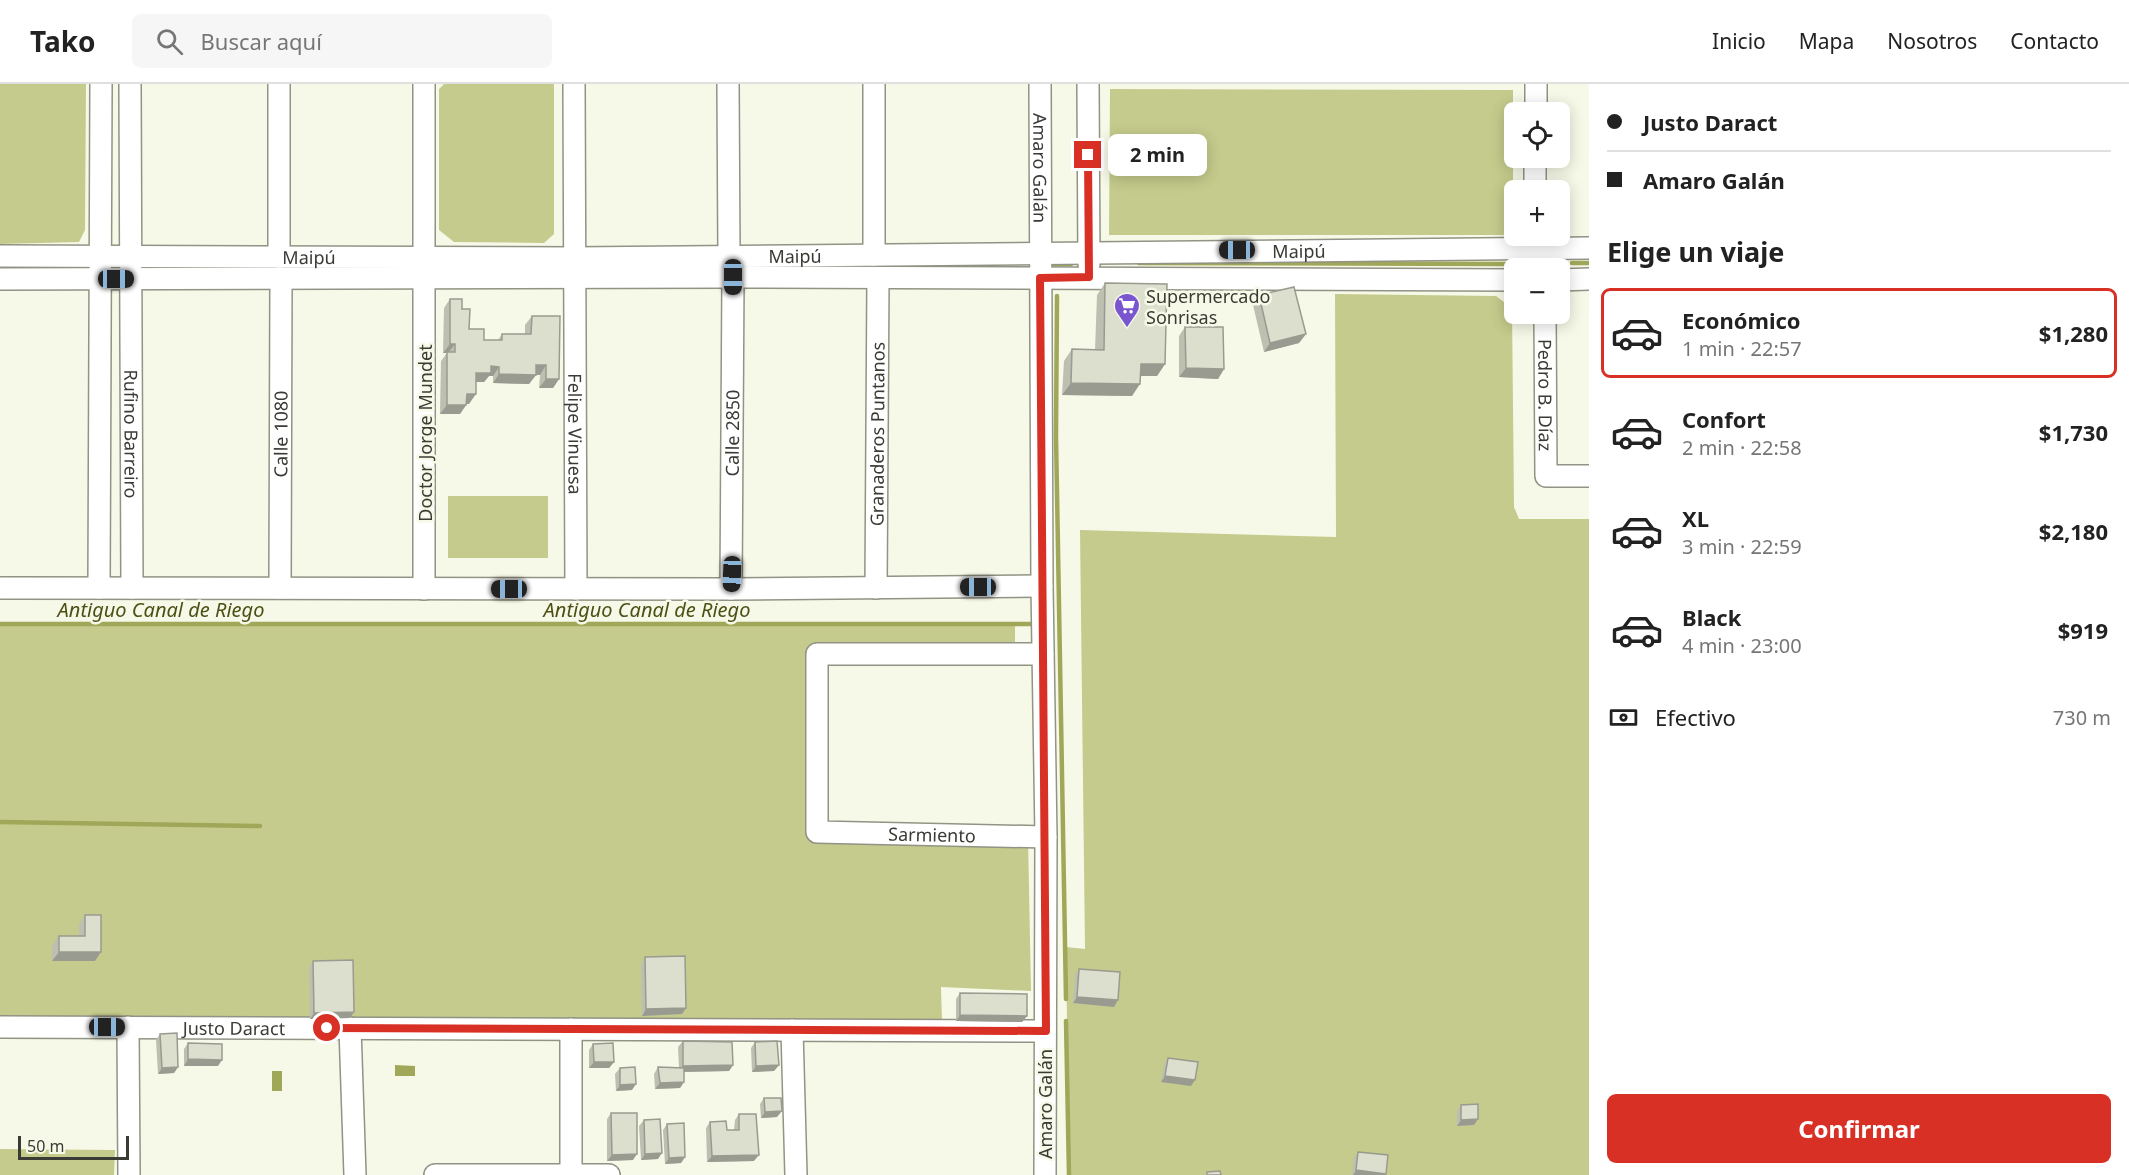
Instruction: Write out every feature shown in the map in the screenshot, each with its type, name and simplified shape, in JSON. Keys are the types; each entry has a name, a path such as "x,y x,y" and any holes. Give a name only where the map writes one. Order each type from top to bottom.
{"street":[{"path":"100,255 101,84"},
{"path":"130,84 131,256"},
{"name":"Calle 1080","path":"279,84 280,588"},
{"name":"Doctor Jorge Mundet","path":"424,84 424,589"},
{"name":"Felipe Vinuesa","path":"574,84 576,589"},
{"name":"Calle 2850","path":"728,84 731,267 731,589"},
{"path":"874,84 874,255"},
{"name":"Amaro Galán","path":"1040,84 1042,586 1046,837 1045,1175"},
{"path":"1088,84 1089,277"},
{"path":"1536,84 1536,102"},
{"name":"Maipú","path":"731,267 874,255 1504,243"},
{"name":"Maipú","path":"1570,246 1589,248"},
{"name":"Rufino Barreiro","path":"99,588 100,255"},
{"name":"Maipú","path":"0,256 131,256 280,267 731,267 878,278 1504,280"},
{"name":"Rufino Barreiro","path":"131,256 132,588"},
{"name":"Maipú","path":"0,279 132,279 280,267"},
{"name":"Granaderos Puntanos","path":"876,588 878,278"},
{"path":"1570,280 1589,279"},
{"name":"Pedro B. Díaz","path":"1545,324 1546,476 1589,476"},
{"path":"0,588 731,589 1042,586"},
{"name":"Sarmiento","path":"1043,654 818,654 817,832 1046,837"},
{"name":"Justo Daract","path":"0,1027 1046,1031"},
{"path":"128,1027 129,1175"},
{"path":"350,1028 355,1175"},
{"path":"571,1029 572,1174"},
{"path":"792,1030 796,1175"},
{"path":"435,1175 609,1175"}],"shaded area":[{"path":"0,84 86,84 85,230 79,242 0,244"},
{"path":"444,84 554,84 554,234 544,243 454,242 439,230 439,89"},
{"path":"1110,89 1513,90 1513,102 1504,102 1504,168 1513,168 1513,180 1504,180 1504,235 1109,235"},
{"path":"1335,294 1496,296 1504,302 1504,324 1512,324 1514,507 1519,519 1589,519 1589,1175 1069,1175 1066,947 1085,949 1080,530 1336,537"},
{"path":"448,496 548,496 548,558 448,558"},
{"path":"0,624 1015,624 1015,653 818,654 817,831 1028,837 1031,991 941,987 942,1022 0,1018"},
{"path":"395,1065 415,1066 415,1076 395,1076"},
{"path":"272,1071 282,1071 282,1091 272,1091"},
{"path":"0,1149 115,1150 114,1175 0,1175"}],"building":[{"name":"Supermercado Sonrisas","path":"1105,283 1167,284 1165,364 1141,364 1140,384 1071,383 1072,349 1104,350"},
{"path":"1294,287 1306,334 1270,343 1259,295"},
{"path":"450,299 462,299 462,309 470,309 469,329 484,329 484,340 502,340 502,334 531,334 532,316 560,316 559,379 546,379 546,365 536,365 536,375 499,374 499,367 491,366 491,373 476,373 476,394 467,394 466,405 447,405 447,352 455,352 455,344 450,344"},
{"path":"1185,327 1223,327 1224,369 1186,368"},
{"path":"85,915 101,915 101,952 59,952 59,936 85,936"},
{"path":"685,956 686,1008 646,1009 645,957"},
{"path":"353,960 354,1012 314,1013 313,961"},
{"path":"1079,969 1120,972 1118,1000 1077,997"},
{"path":"960,993 1027,994 1027,1016 960,1015"},
{"path":"177,1033 178,1067 162,1068 160,1034"},
{"path":"683,1041 732,1042 733,1065 683,1066"},
{"path":"777,1041 779,1065 756,1066 755,1042"},
{"path":"188,1043 222,1044 222,1060 188,1059"},
{"path":"613,1043 614,1062 594,1062 593,1044"},
{"path":"1168,1058 1198,1062 1195,1080 1165,1076"},
{"path":"635,1067 636,1084 620,1085 620,1068"},
{"path":"658,1067 684,1068 684,1082 660,1083"},
{"path":"764,1098 781,1098 782,1111 765,1112"},
{"path":"1478,1104 1478,1119 1461,1120 1461,1105"},
{"path":"611,1113 637,1113 637,1154 612,1155"},
{"path":"739,1114 756,1114 759,1155 712,1156 710,1122 726,1121 727,1130 739,1130"},
{"path":"660,1119 662,1153 645,1154 644,1120"},
{"path":"684,1123 685,1157 669,1158 667,1124"},
{"path":"1358,1152 1388,1155 1386,1174 1356,1170"},
{"path":"1220,1171 1221,1175 1207,1175 1207,1172"}],"waterway":[{"path":"1139,263 1504,264"},
{"path":"1572,263 1589,263"},
{"path":"1053,264 1071,264"},
{"path":"181,268 292,267"},
{"path":"1,268 77,268"},
{"path":"1057,296 1056,436 1066,999"},
{"name":"Antiguo Canal de Riego","path":"0,624 1038,624"},
{"path":"0,822 260,826"},
{"path":"1066,1021 1069,1175"}],"place":[{"name":"Supermercado Sonrisas","path":"1127,329"}],"route":[{"path":"327,1028 1046,1031 1040,278 1089,277 1088,155"}]}
